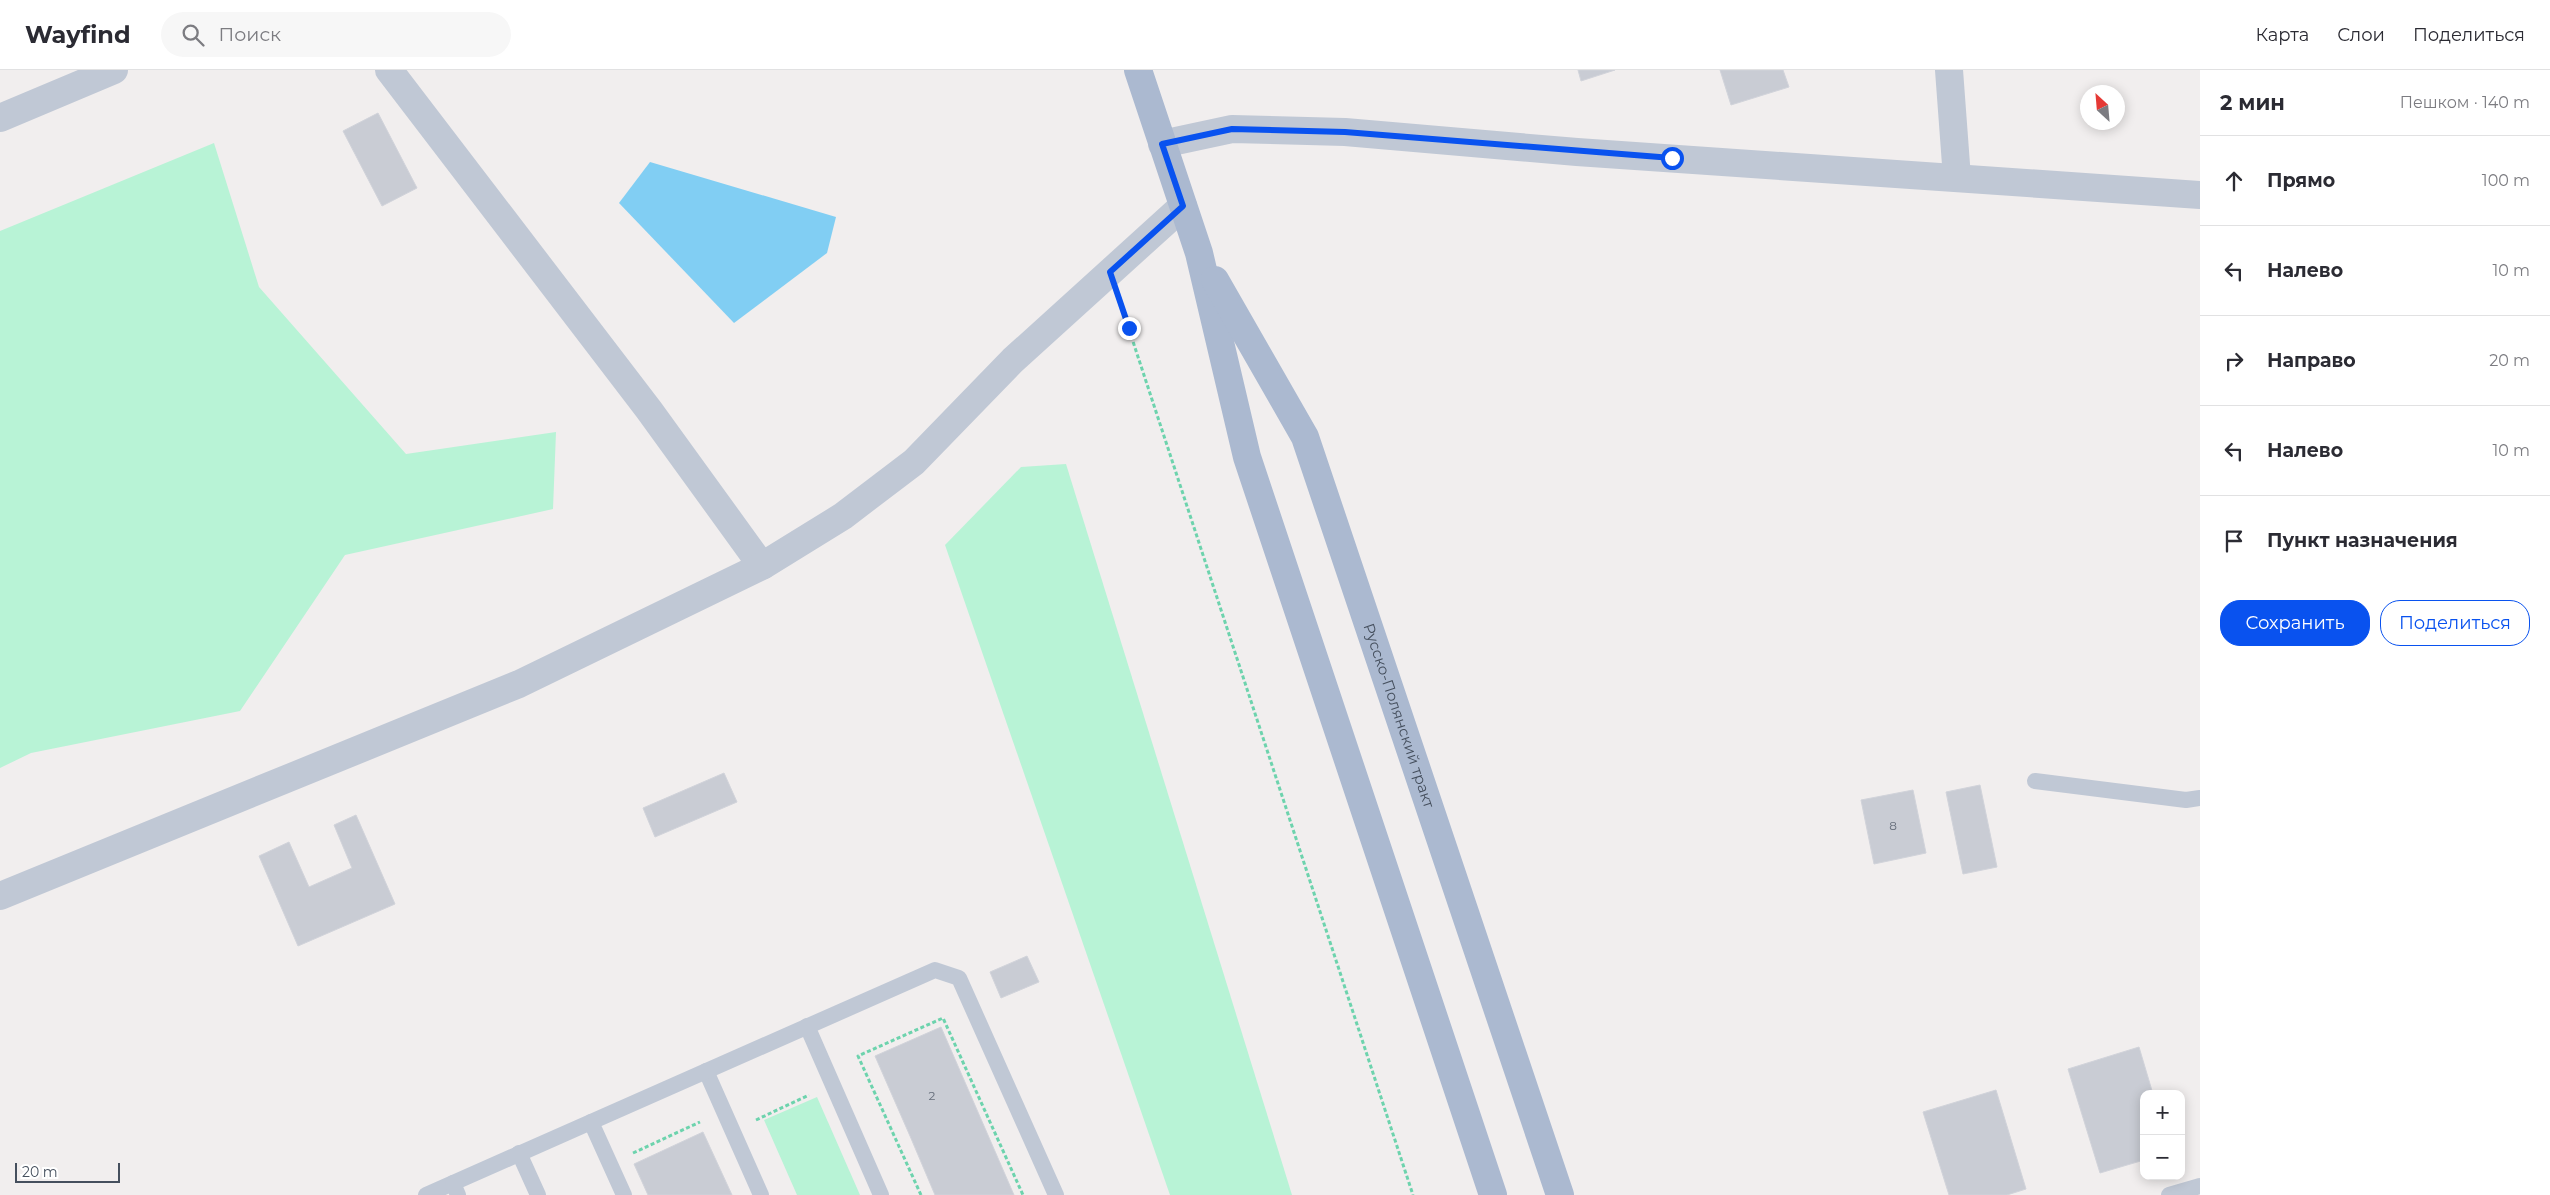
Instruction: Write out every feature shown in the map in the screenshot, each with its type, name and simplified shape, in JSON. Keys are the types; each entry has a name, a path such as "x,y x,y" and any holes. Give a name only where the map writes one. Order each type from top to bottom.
{"main road":[{"name":"Русско-Полянский тракт","path":"1138,70 1199,253 1247,457 1493,1195"},
{"name":"Русско-Полянский тракт","path":"1199,253 1305,438 1560,1195"}],"street":[{"path":"0,118 114,70"},
{"path":"389,70 649,410 762,566"},
{"path":"1949,70 1957,178"},
{"path":"1162,144 1232,129 1345,132 1587,153 2200,195"},
{"path":"0,896 519,684 762,566 843,516 914,462 1013,360 1183,206"}],"lane":[{"path":"2035,781 2186,800 2200,798"},
{"path":"426,1195 455,1189 519,1153 935,970 959,978 1056,1195"},
{"path":"807,1026 881,1195"},
{"path":"706,1071 761,1195"},
{"path":"591,1122 624,1195"},
{"path":"519,1153 538,1195"},
{"path":"2168,1195 2200,1186"}],"path":[{"path":"1110,272 1413,1195"},
{"path":"921,1195 858,1056 943,1018 1023,1195"},
{"path":"627,1155 703,1121 712,1140 864,1068"}],"green space":[{"path":"214,143 259,287 406,454 556,432 553,509 345,555 240,711 31,753 0,768 0,231"},
{"path":"1066,464 1292,1195 1170,1195 945,545 1021,467"},
{"path":"817,1097 860,1195 797,1195 764,1120"}],"water":[{"path":"650,162 836,217 827,253 734,323 619,203"}],"building":[{"path":"1578,70 1615,70 1581,81"},
{"path":"1720,70 1783,70 1789,87 1731,105"},
{"path":"378,113 417,188 382,206 343,131"},
{"path":"724,773 737,802 655,837 643,808"},
{"path":"1980,785 1997,867 1963,874 1946,792"},
{"path":"1913,790 1926,853 1874,864 1861,800"},
{"path":"356,815 395,904 298,946 259,856 289,842 309,887 352,868 334,825"},
{"path":"1027,956 1039,982 1001,998 990,972"},
{"path":"941,1027 1014,1195 935,1195 875,1056"},
{"path":"2139,1047 2152,1090 2140,1090 2140,1161 2100,1173 2068,1069"},
{"path":"1996,1090 2026,1189 2007,1195 1949,1195 1923,1112"},
{"path":"703,1132 732,1195 648,1195 634,1164"}],"route":[{"path":"1129,328 1110,272 1183,206 1162,144 1232,129 1345,132 1577,152 1672,158"}]}
